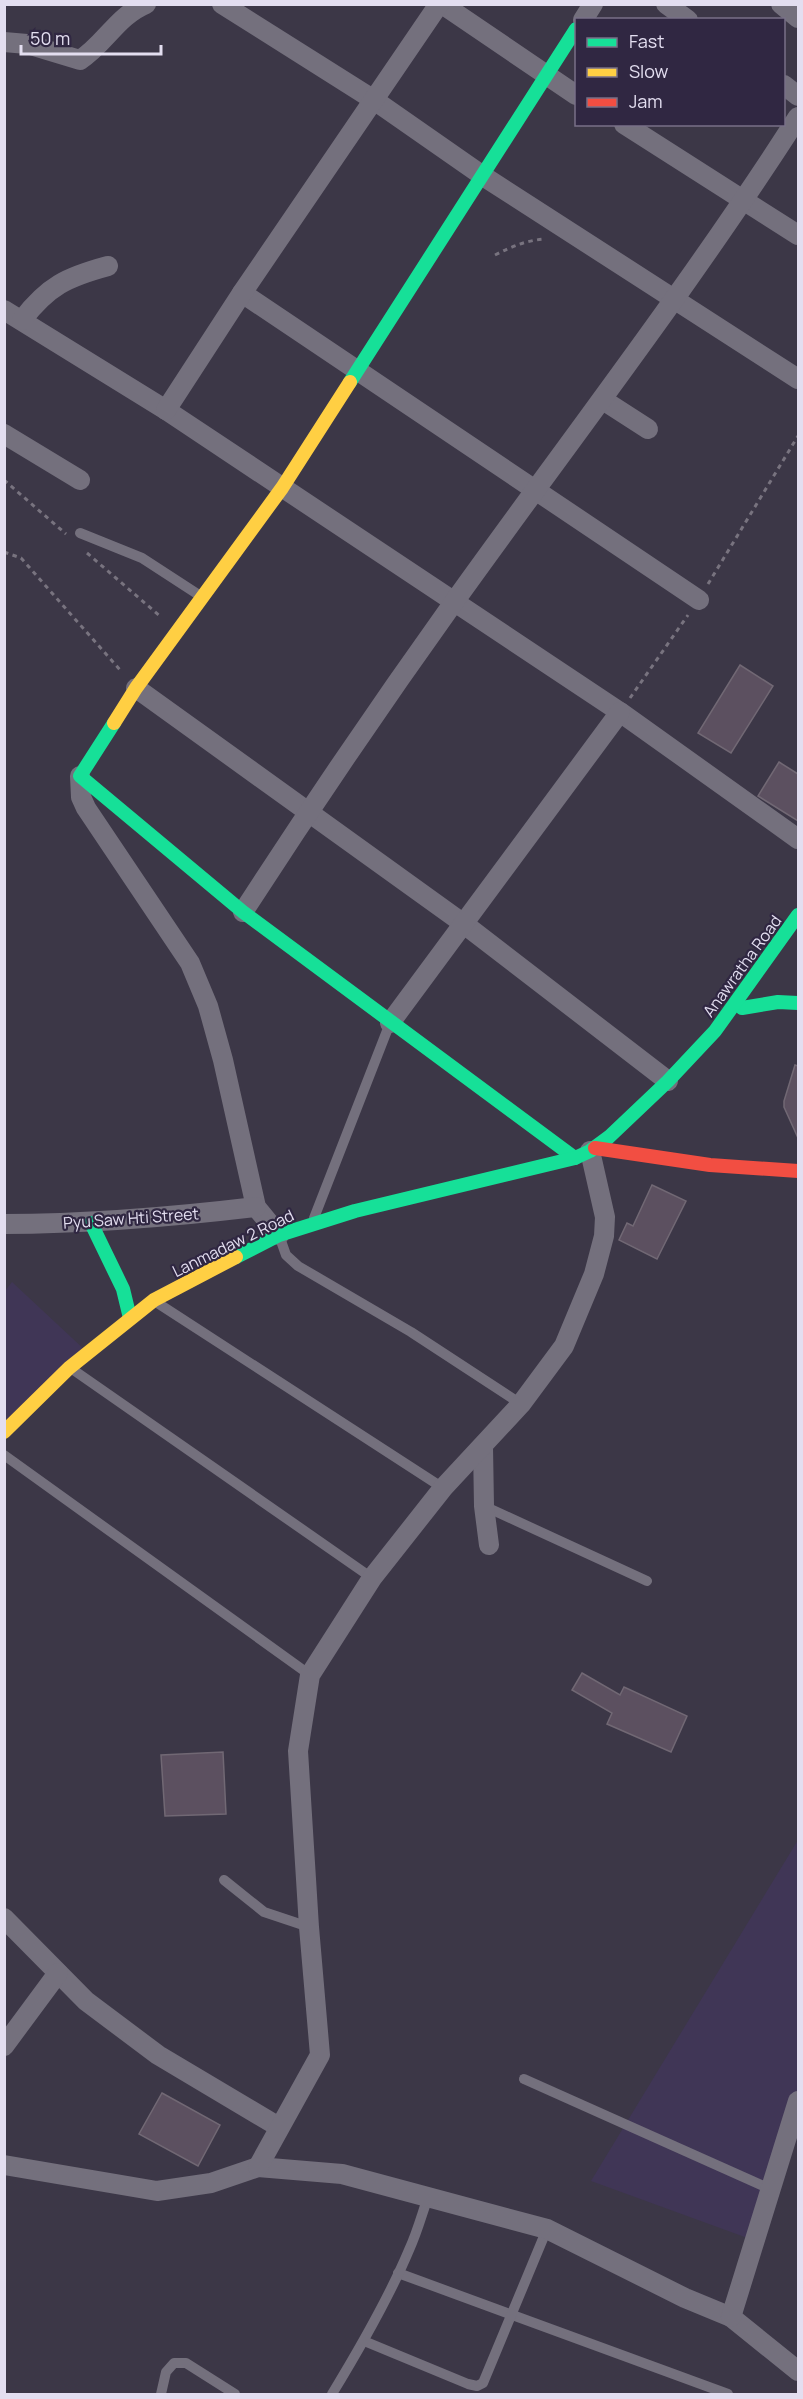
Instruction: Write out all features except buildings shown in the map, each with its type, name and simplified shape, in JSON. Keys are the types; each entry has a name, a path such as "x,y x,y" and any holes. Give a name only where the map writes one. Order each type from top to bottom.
{"main road":[{"path":"575,30 282,488 136,688 80,776 243,912 390,1023 587,1152 710,1165 798,1170"},
{"name":"Anawratha Road","path":"715,1030 798,915"},
{"name":"Anawratha Road","path":"715,1030 762,988"},
{"path":"742,1008 778,1002 798,1003"},
{"path":"587,1152 668,1081 715,1030"},
{"name":"Lanmadaw 2 Road","path":"4,1432 69,1368 154,1300 279,1235 313,1223 587,1152"},
{"path":"91,1223 123,1289 130,1318"}],"street":[{"path":"4,42 27,44 80,60 89,54 126,14 146,4"},
{"path":"222,4 374,100 483,176 798,379"},
{"path":"166,410 242,293 440,4 575,94"},
{"path":"584,18 593,4"},
{"path":"666,4 685,18"},
{"path":"781,4 798,18"},
{"path":"785,86 798,96"},
{"path":"243,912 308,812 454,602 676,300 745,201 798,117"},
{"path":"627,126 798,234"},
{"path":"22,320 36,301 60,282 77,274 108,266"},
{"path":"242,293 699,600"},
{"path":"4,310 166,410 621,712 798,839"},
{"path":"603,400 648,429"},
{"path":"4,434 80,480"},
{"path":"136,688 464,924 668,1081"},
{"path":"390,1023 621,712"},
{"path":"80,776 81,797 86,808 190,963 208,1006 256,1207 279,1235"},
{"path":"258,2167 320,2055 298,1750 310,1675 372,1578 443,1488 521,1404 564,1346 594,1274 604,1236 605,1217 587,1152"},
{"name":"Pyu Saw Hti Street","path":"4,1224 91,1223 174,1217 256,1207"},
{"path":"483,1447 484,1506 489,1545"},
{"path":"4,1918 86,2001 158,2055 279,2127"},
{"path":"4,2046 58,1972"},
{"path":"731,2317 798,2101"},
{"path":"4,2165 157,2191 211,2183 258,2167 342,2174 547,2229 685,2298 731,2317 798,2371"}],"lane":[{"path":"77,537 142,558 202,597"},
{"path":"313,1223 390,1023"},
{"path":"279,1235 286,1255 298,1266 411,1332 521,1404"},
{"path":"154,1300 443,1488"},
{"path":"69,1368 372,1578"},
{"path":"4,1455 310,1675"},
{"path":"484,1506 647,1581"},
{"path":"224,1880 264,1912 309,1927"},
{"path":"524,2079 770,2189"},
{"path":"332,2394 364,2341 410,2249 428,2197"},
{"path":"364,2341 468,2384 477,2386 483,2383 547,2229"},
{"path":"398,2273 728,2394"},
{"path":"161,2394 166,2372 174,2363 186,2363 235,2394"}],"path":[{"path":"495,255 531,240 553,239"},
{"path":"621,712 699,600 798,436"},
{"path":"4,480 77,537"},
{"path":"82,548 177,631"},
{"path":"4,552 21,558 136,688"}],"shaded area":[{"path":"12,1282 87,1352 5,1433 5,1291"},
{"path":"798,1840 798,2101 753,2240 591,2181"}],"traffic: fast":[{"path":"350,382 575,31"},
{"path":"114,723 80,776 243,912 575,1158"},
{"path":"236,1257 279,1235 355,1211 575,1158 590,1151 609,1137 668,1081 715,1031 798,915"},
{"path":"742,1008 778,1002 798,1003"},
{"path":"91,1223 123,1289 130,1318"}],"traffic: slow":[{"path":"114,723 136,688 282,488 350,382"},
{"path":"4,1432 69,1368 154,1300 236,1257"}],"traffic: jam":[{"path":"595,1148 710,1165 798,1171"}]}
